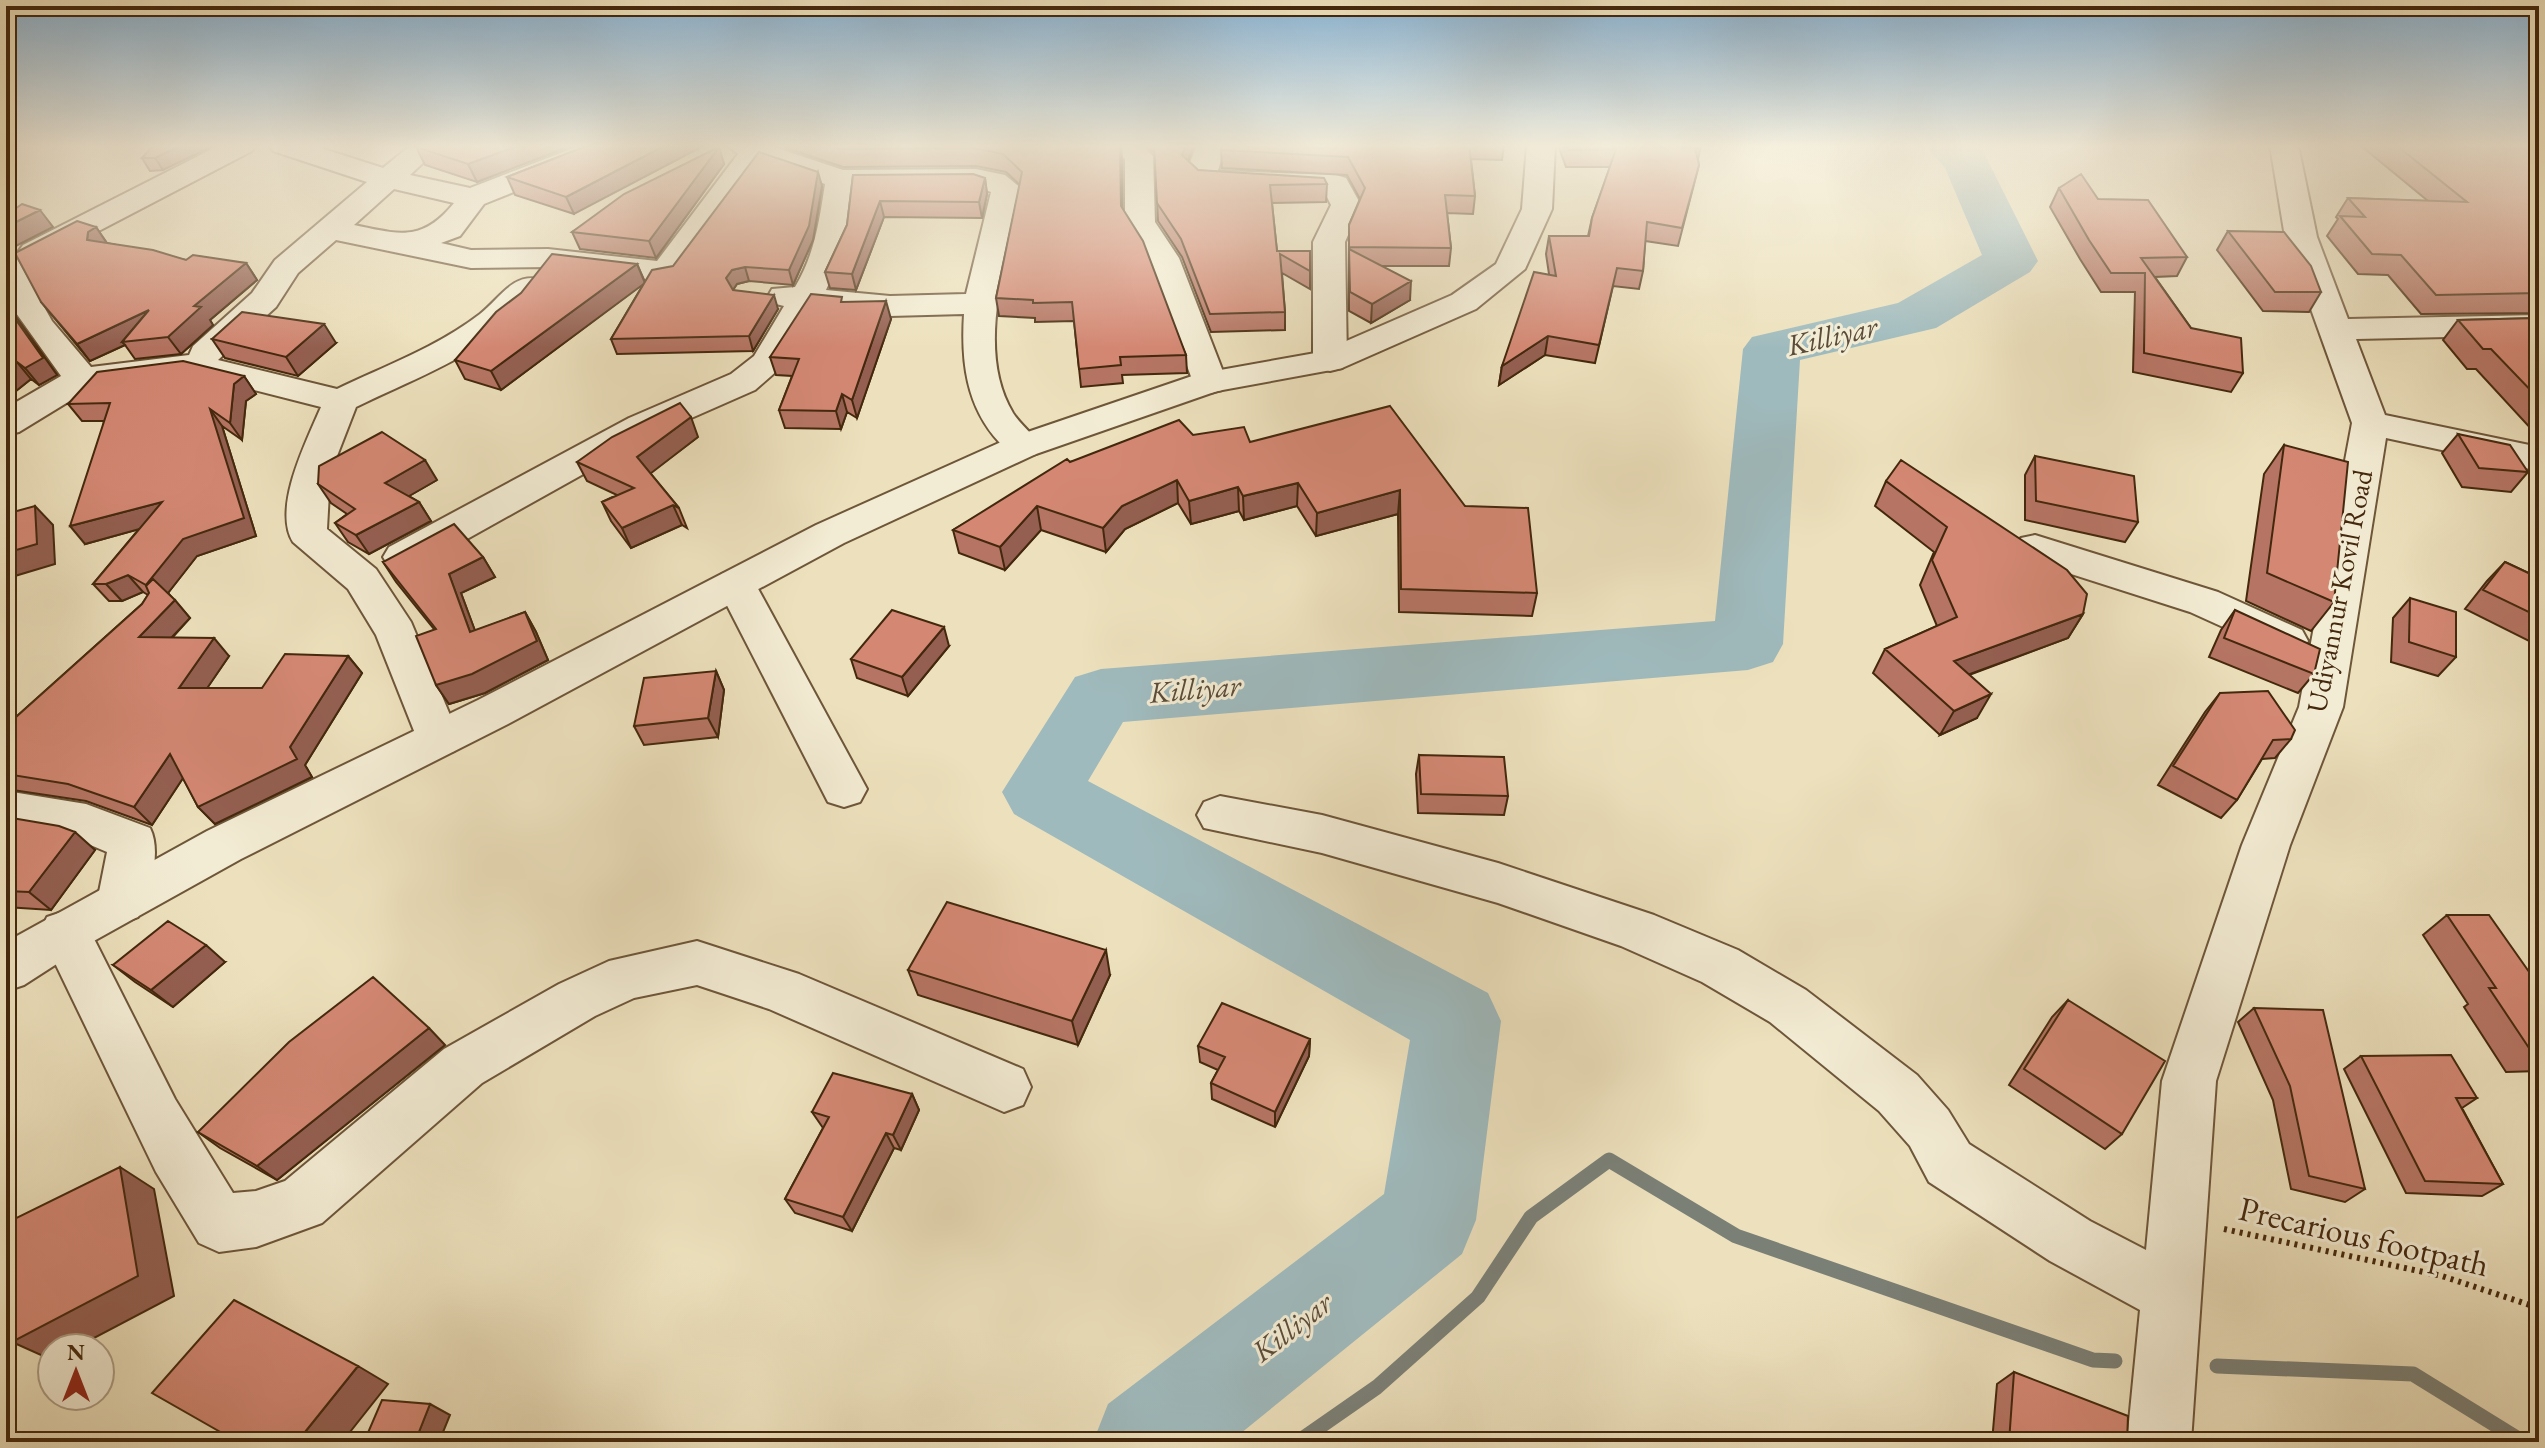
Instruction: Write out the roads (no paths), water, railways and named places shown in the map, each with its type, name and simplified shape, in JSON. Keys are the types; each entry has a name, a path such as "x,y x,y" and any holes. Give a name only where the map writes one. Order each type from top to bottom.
{"street":[{"path":"82,378 42,336 20,300 6,266 110,213"},
{"path":"194,364 264,300 286,267 349,213"},
{"path":"405,246 449,229 462,213"},
{"path":"330,229 471,259 548,258 665,272 698,213"},
{"path":"362,579 642,426 743,382 767,362 805,297 832,241 836,213"},
{"path":"1001,213 984,271 981,304 985,375 995,412 1023,446"},
{"path":"1140,213 1140,222 1163,258 1210,382"},
{"path":"1330,361 1329,242 1343,213"},
{"path":"6,969 65,932 308,802 438,739 830,534 1023,446 1210,382 1330,361 1464,302 1509,269 1535,213"},
{"name":"Udiyannur Kovil Road","path":"2159,1442 2189,1081 2266,845 2321,707 2370,423 2301,237 2296,213"},
{"path":"438,739 396,633 362,579 307,533 311,474 341,401 441,350 504,313 573,232"},
{"path":"750,294 890,306 981,304"},
{"path":"2336,329 2539,325"},
{"path":"6,424 82,378 194,364 341,401"},
{"path":"2370,423 2539,459"},
{"path":"2035,548 2204,602 2329,660"},
{"path":"736,584 844,789"},
{"path":"6,810 86,823 133,842 121,902"},
{"path":"1220,815 1322,834 1498,883 1637,930 1720,966 1788,1006 1898,1093 1929,1128 1949,1163 2070,1241 2170,1294"},
{"path":"65,932 151,1109 190,1181 219,1223 256,1219 302,1203 463,1066 577,1000 627,977 697,963 781,990 1004,1087"}],"waterway":[{"name":"Killiyar","path":"1146,1442 1428,1220 1457,1021 1041,792 1101,696 1748,644 1772,349 1916,316 2011,261 1989,213"},
{"path":"1298,1442 1377,1387 1478,1297 1531,1217 1609,1160 1736,1236 2093,1360 2115,1361"},
{"path":"2217,1366 2413,1374 2523,1442"}]}
